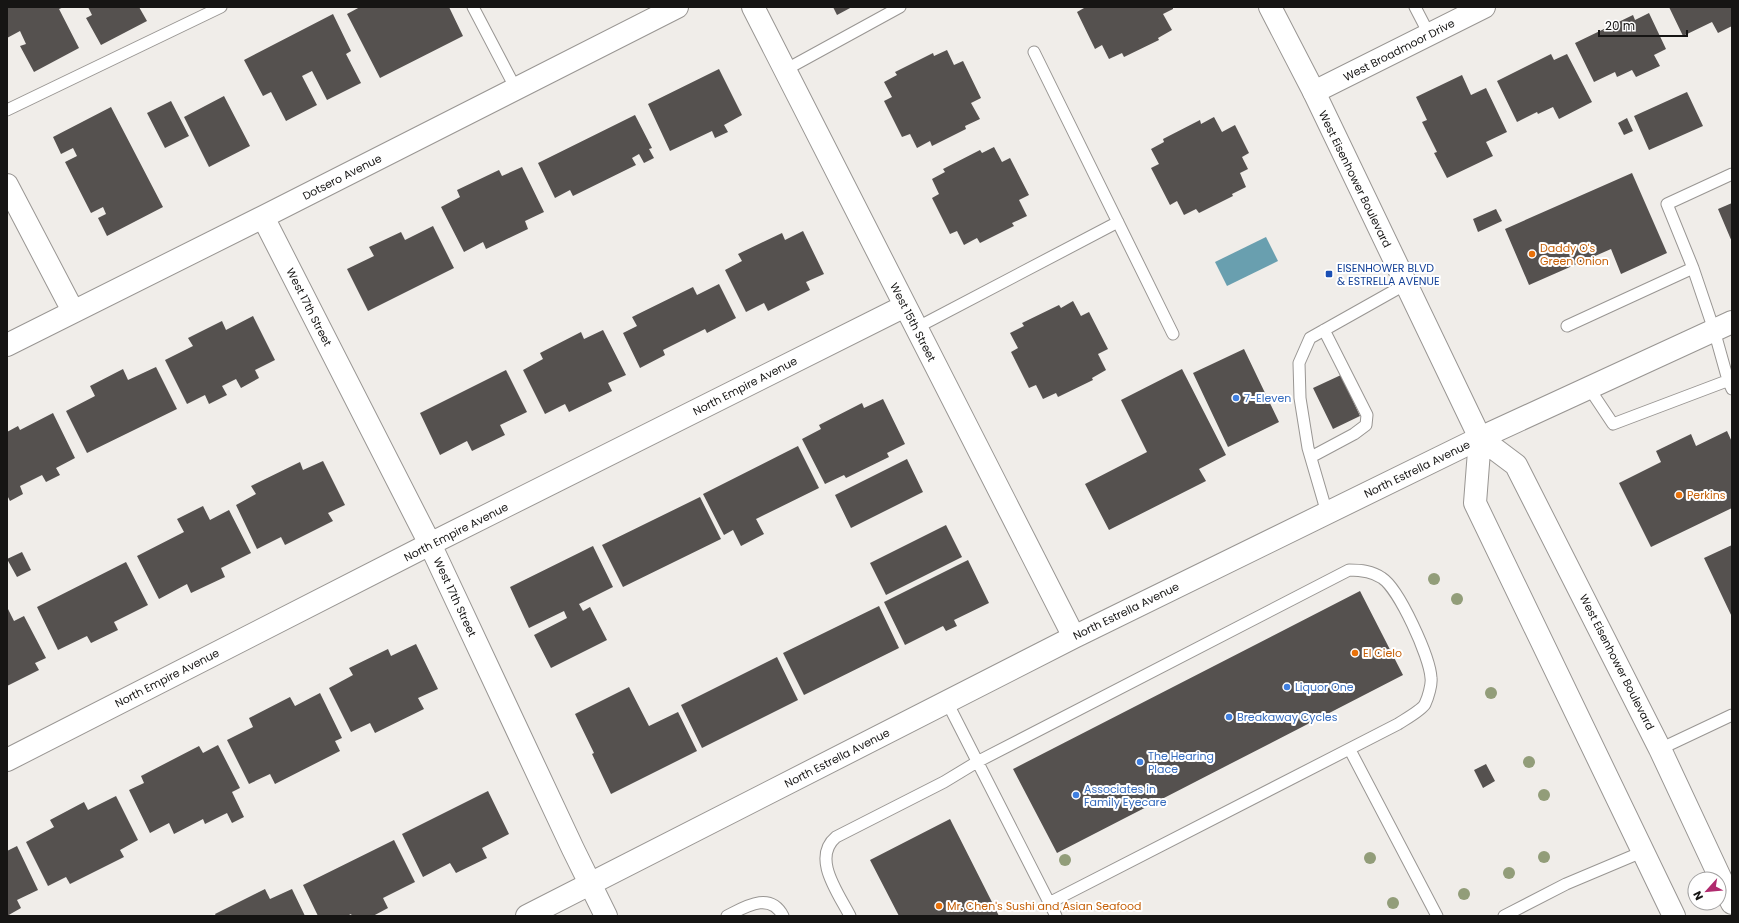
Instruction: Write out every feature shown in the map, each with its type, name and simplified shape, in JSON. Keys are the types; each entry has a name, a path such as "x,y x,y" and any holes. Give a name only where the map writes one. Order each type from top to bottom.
{"main road":[{"name":"Dotsero Avenue","path":"7,345 677,7"},
{"name":"West 15th Street","path":"753,7 1074,637"},
{"name":"West Eisenhower Boulevard","path":"1270,7 1314,92 1480,438 1516,465 1660,749 1732,903"},
{"name":"West Broadmoor Drive","path":"1314,92 1484,7"},
{"path":"7,186 73,311"},
{"name":"West 17th Street","path":"263,217 430,544 606,916"},
{"name":"North Empire Avenue","path":"7,760 430,544 905,306"},
{"name":"North Estrella Avenue","path":"527,916 1074,637 1480,438 1723,326"},
{"path":"1480,438 1475,503 1674,916"}],"lane":[{"path":"7,110 221,7"},
{"path":"473,7 516,89"},
{"path":"785,70 900,7"},
{"path":"1415,7 1429,34"},
{"path":"1034,52 1173,334"},
{"path":"1589,388 1613,424 1731,383 1723,326 1693,268 1667,204 1732,174"},
{"path":"916,328 1118,222"},
{"path":"1567,326 1693,268"},
{"path":"1327,513 1311,457 1300,398 1299,363 1310,338 1406,284"},
{"path":"1311,457 1354,434 1366,424 1367,415 1324,330"},
{"path":"850,916 830,877 825,863 825,852 829,842 836,837 944,782 977,762 1349,570 1364,570 1382,578 1400,602 1416,631 1427,656 1432,679 1424,705 1398,724 1350,750 1049,903"},
{"path":"947,702 1056,916"},
{"path":"1660,749 1732,715"},
{"path":"1350,750 1437,916"},
{"path":"1504,916 1566,884 1642,852"},
{"path":"727,916 752,903 764,902 773,905 783,916"}],"water":[{"path":"1266,237 1278,261 1227,286 1215,262"}],"building":[{"path":"7,7 64,7 59,9 79,48 34,72 20,46 26,44 20,31 7,38"},
{"path":"88,7 139,7 147,21 101,45 86,18 92,15"},
{"path":"360,7 449,7 463,36 380,78 347,14"},
{"path":"833,7 852,7 837,15"},
{"path":"1083,7 1173,7 1173,9 1163,14 1172,30 1158,38 1159,40 1124,57 1122,53 1109,59 1102,45 1095,49 1077,12 1084,8"},
{"path":"1669,7 1732,7 1732,26 1718,33 1712,22 1683,36"},
{"path":"1649,13 1666,49 1654,55 1660,66 1636,77 1632,70 1617,77 1615,72 1594,82 1575,43 1633,15 1635,20"},
{"path":"333,14 351,51 346,54 361,83 327,100 312,71 302,76 317,105 286,121 271,92 263,96 244,60"},
{"path":"947,50 954,65 963,61 981,98 971,103 980,119 965,126 966,129 932,146 930,141 917,148 910,134 902,137 884,101 892,97 884,82 897,75 895,72 933,53 934,56"},
{"path":"1551,54 1554,60 1567,54 1592,102 1559,119 1553,107 1538,114 1537,112 1517,122 1497,81"},
{"path":"719,69 742,115 724,125 728,132 715,138 712,131 670,151 648,104"},
{"path":"1462,75 1471,95 1486,88 1507,132 1486,142 1493,156 1447,178 1434,153 1437,152 1422,122 1427,120 1416,97"},
{"path":"1687,92 1703,126 1649,150 1634,116"},
{"path":"224,96 250,146 209,167 184,117"},
{"path":"171,101 189,136 165,148 147,113"},
{"path":"111,107 163,207 107,236 98,218 106,214 103,207 91,213 65,162 77,156 73,148 61,154 53,137"},
{"path":"635,115 652,148 649,149 654,158 644,163 639,154 632,158 636,165 573,196 570,190 555,198 538,163"},
{"path":"1214,117 1222,132 1235,125 1249,153 1242,157 1248,169 1240,173 1246,187 1232,194 1233,196 1199,213 1196,209 1184,215 1177,201 1170,205 1151,168 1159,164 1151,149 1164,142 1163,139 1200,120 1201,124"},
{"path":"1627,118 1633,131 1624,135 1618,123"},
{"path":"994,147 1002,162 1010,158 1029,195 1019,200 1027,216 1012,223 1014,226 980,243 977,238 964,245 957,231 950,234 932,198 939,194 932,179 945,172 943,169 980,150 982,153"},
{"path":"522,167 544,212 525,221 528,229 486,249 483,242 464,252 441,207 460,197 457,190 499,170 502,176"},
{"path":"1632,173 1667,253 1621,274 1611,249 1529,285 1505,229"},
{"path":"1732,203 1732,242 1718,209"},
{"path":"1496,209 1502,221 1478,232 1473,219"},
{"path":"433,226 454,268 368,311 347,269 374,256 369,247 401,232 405,240"},
{"path":"803,231 824,274 806,282 810,290 768,311 764,303 746,312 725,270 742,261 738,254 782,233 785,240"},
{"path":"719,284 736,318 707,333 705,329 663,350 665,355 640,368 623,333 637,326 632,317 693,287 697,295"},
{"path":"1073,301 1081,316 1089,312 1108,349 1098,354 1106,370 1092,378 1093,380 1058,397 1056,393 1043,399 1036,385 1029,388 1011,352 1018,348 1010,333 1024,326 1022,323 1059,305 1061,308"},
{"path":"253,316 275,360 255,370 259,378 241,388 236,379 222,386 227,395 209,404 205,395 187,404 165,360 193,346 188,338 222,321 226,330"},
{"path":"603,330 626,375 608,383 612,391 569,412 565,404 545,414 523,370 543,359 540,353 581,332 584,339"},
{"name":"7-Eleven","path":"1244,349 1279,422 1228,447 1193,373"},
{"path":"156,367 177,409 87,453 66,411 95,396 90,386 123,369 128,380"},
{"path":"1182,369 1226,455 1199,469 1206,481 1109,530 1085,484 1147,452 1121,400"},
{"path":"506,370 527,412 500,425 505,435 472,451 467,441 440,455 420,413"},
{"path":"1341,375 1360,416 1333,429 1313,388"},
{"path":"883,399 905,444 887,453 889,457 846,478 844,475 825,484 802,439 821,429 819,425 862,403 864,408"},
{"path":"53,413 75,458 56,468 60,475 46,482 42,475 20,486 23,494 10,501 7,495 7,432 18,426 20,430"},
{"name":"Perkins","path":"1727,431 1732,442 1732,508 1651,547 1619,483 1661,462 1656,451 1691,434 1696,446"},
{"path":"798,446 819,488 756,519 764,534 741,546 733,530 724,535 703,494"},
{"path":"907,459 923,492 851,528 835,495"},
{"path":"323,461 345,505 328,513 333,521 285,545 281,537 257,549 236,505 256,494 251,486 300,462 303,470"},
{"path":"700,497 721,539 623,587 602,545"},
{"path":"203,506 210,520 229,510 251,553 221,568 225,577 191,593 187,584 159,599 137,556 184,532 177,519"},
{"path":"946,525 962,557 886,595 870,563"},
{"path":"1732,545 1732,617 1704,558"},
{"path":"593,546 613,587 579,604 583,611 590,607 607,640 551,668 534,635 567,618 564,611 529,628 510,587"},
{"path":"22,552 31,570 17,577 7,559"},
{"path":"968,560 989,603 954,620 957,626 946,631 943,626 905,645 884,602"},
{"path":"126,562 148,605 114,622 118,630 91,643 87,636 58,650 37,607"},
{"path":"1360,591 1403,675 1057,853 1013,769"},
{"path":"879,606 899,648 804,695 783,653"},
{"path":"7,609 14,621 24,616 46,658 35,663 39,670 7,686"},
{"path":"416,644 438,689 418,698 424,709 375,733 370,723 351,732 329,688 353,675 349,668 388,649 391,656"},
{"path":"777,657 798,700 702,748 681,705"},
{"path":"629,687 649,726 678,712 697,751 611,794 592,754 594,753 575,714"},
{"path":"320,693 342,738 335,741 340,751 275,784 270,774 249,784 227,740 253,727 249,718 290,697 295,706"},
{"path":"218,745 240,788 232,792 244,817 232,823 227,813 205,824 203,819 174,834 169,823 150,833 129,790 144,783 141,776 199,746 203,753"},
{"path":"1486,764 1495,781 1483,788 1474,770"},
{"path":"488,791 509,834 482,848 487,858 456,873 450,863 423,877 402,834"},
{"path":"116,796 138,840 120,850 124,857 70,884 66,877 48,886 26,842 54,827 50,820 84,802 88,810"},
{"path":"950,819 999,916 899,916 870,860"},
{"path":"394,840 415,882 383,898 388,908 373,916 352,916 351,914 347,916 318,916 303,885"},
{"path":"17,846 38,890 17,900 21,908 7,916 7,851"},
{"path":"265,889 270,899 292,889 305,916 216,916 215,914"}],"place":[{"name":"Daddy O's Green Onion","path":"1532,254"},
{"name":"EISENHOWER BLVD & ESTRELLA AVENUE","path":"1329,274"},
{"name":"7-Eleven","path":"1236,398"},
{"name":"Perkins","path":"1679,495"},
{"name":"El Cielo","path":"1355,653"},
{"name":"Liquor One","path":"1287,687"},
{"name":"Breakaway Cycles","path":"1229,717"},
{"name":"The Hearing Place","path":"1140,762"},
{"name":"Associates in Family Eyecare","path":"1076,795"},
{"name":"Mr. Chen's Sushi and Asian Seafood","path":"939,906"}]}
